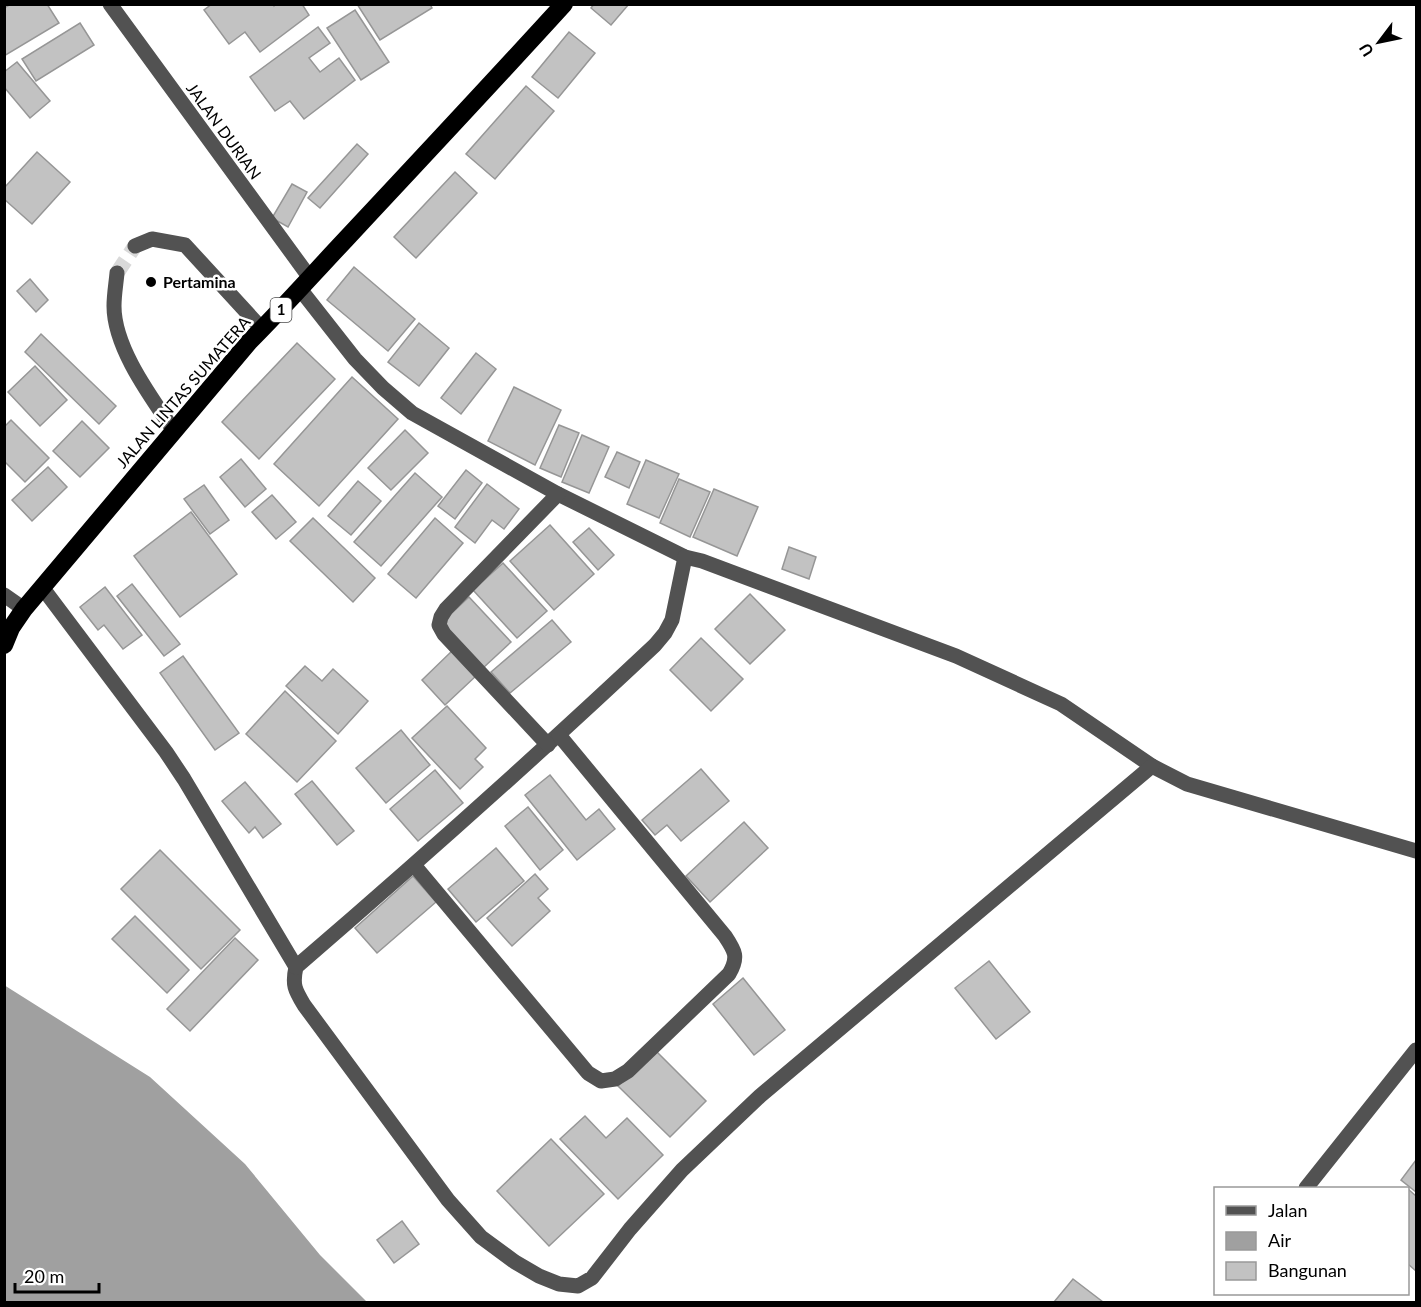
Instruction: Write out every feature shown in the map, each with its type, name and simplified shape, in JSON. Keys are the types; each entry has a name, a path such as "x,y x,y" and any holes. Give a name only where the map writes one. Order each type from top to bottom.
{"highway":[{"name":"JALAN LINTAS SUMATERA","path":"4,645 8,630 42,586 249,342 456,122 557,7"}],"street":[{"name":"JALAN DURIAN","path":"110,4 305,283 355,359 383,388 412,412 558,494 686,557 956,656 1061,704 1152,766 1187,784 1416,851"},
{"path":"135,246 152,239 185,245 262,329"},
{"path":"117,273 114,307 119,336 140,380 174,431"},
{"path":"414,865 588,1073 601,1082 615,1079 628,1071 729,974 735,964 734,949 725,936 554,740 444,634 439,625 446,609 558,494"},
{"path":"686,557 672,620 665,633 647,652 554,740 296,968 295,990 303,1005 448,1200 481,1237 538,1276 559,1284 578,1286 592,1278 630,1229 681,1170 760,1096 1152,766"},
{"path":"42,586 184,779 296,968"},
{"path":"4,595 24,609"},
{"path":"1307,1187 1416,1050"}],"water":[{"path":"4,985 150,1077 245,1164 320,1255 367,1302 5,1302"}],"building":[{"path":"11,4 47,4 59,23 4,56 4,8"},
{"path":"212,4 273,4 274,6 276,4 302,4 309,15 260,52 245,32 229,44 204,10"},
{"path":"357,4 430,4 432,8 380,40"},
{"path":"594,4 629,4 611,25 591,8"},
{"path":"355,10 389,62 361,80 327,28"},
{"path":"80,23 94,45 36,81 22,59"},
{"path":"318,27 330,43 309,58 320,72 339,58 355,80 304,119 290,101 275,111 250,77"},
{"path":"569,32 595,53 558,98 532,77"},
{"path":"17,62 50,101 30,118 4,87 4,72"},
{"path":"526,86 554,111 495,179 466,154"},
{"path":"357,144 368,154 320,208 308,198"},
{"path":"37,152 70,182 32,224 4,199 4,188"},
{"path":"455,172 477,193 416,258 394,237"},
{"path":"292,184 307,192 288,227 272,218"},
{"path":"354,267 415,319 388,351 327,300"},
{"path":"30,279 48,300 36,312 17,291"},
{"path":"419,323 449,348 419,386 388,362"},
{"path":"41,334 116,406 99,424 25,352"},
{"path":"297,343 335,379 259,459 222,422"},
{"path":"476,353 496,369 461,414 441,398"},
{"path":"35,366 67,400 40,426 8,392"},
{"path":"352,377 398,419 319,506 274,464"},
{"path":"514,387 561,410 535,465 488,441"},
{"path":"11,420 49,458 25,482 4,461 4,427"},
{"path":"82,421 109,448 80,477 53,451"},
{"path":"559,425 579,433 561,477 540,468"},
{"path":"405,430 428,453 391,490 368,468"},
{"path":"582,435 609,447 589,493 562,482"},
{"path":"617,452 640,462 629,488 605,477"},
{"path":"241,459 266,489 245,507 220,477"},
{"path":"646,460 679,474 659,518 627,504"},
{"path":"48,467 67,487 32,521 12,500"},
{"path":"466,470 482,483 455,519 438,506"},
{"path":"415,473 442,497 381,566 354,542"},
{"path":"679,479 710,492 690,537 660,523"},
{"path":"358,481 381,501 351,535 328,516"},
{"path":"487,484 519,509 504,529 492,520 475,543 455,527"},
{"path":"204,485 229,520 210,534 184,499"},
{"path":"714,489 758,507 737,556 693,537"},
{"path":"272,495 296,522 276,539 252,512"},
{"path":"191,512 237,574 180,617 134,556"},
{"path":"313,518 375,578 353,602 290,541"},
{"path":"435,518 463,543 416,598 388,574"},
{"path":"550,525 594,574 554,610 510,561"},
{"path":"589,528 614,555 598,570 573,542"},
{"path":"789,547 816,557 809,579 782,569"},
{"path":"503,563 547,611 517,638 473,590"},
{"path":"132,584 180,644 164,656 117,596"},
{"path":"105,587 142,635 123,649 104,625 98,630 80,607"},
{"path":"750,594 785,630 750,664 715,629"},
{"path":"469,597 511,642 483,668 441,623"},
{"path":"552,620 571,642 510,693 491,672"},
{"path":"701,638 743,679 711,711 670,670"},
{"path":"454,649 477,675 445,705 422,680"},
{"path":"183,656 239,733 215,750 160,673"},
{"path":"305,666 322,681 333,669 368,701 338,734 286,686"},
{"path":"285,691 336,741 297,782 246,734"},
{"path":"447,706 486,748 475,759 483,767 460,789 412,738"},
{"path":"401,730 430,765 386,803 356,768"},
{"path":"701,769 729,801 681,841 667,825 655,835 642,820"},
{"path":"435,770 463,803 418,841 390,809"},
{"path":"550,775 586,820 599,809 615,829 577,860 525,795"},
{"path":"312,781 354,831 337,845 295,794"},
{"path":"245,782 281,824 263,838 255,827 249,833 222,801"},
{"path":"528,807 563,850 540,870 505,826"},
{"path":"744,822 768,848 710,902 686,876"},
{"path":"496,848 524,881 476,922 448,889"},
{"path":"160,850 240,930 201,969 121,889"},
{"path":"535,874 548,889 538,898 550,911 512,946 487,918"},
{"path":"413,876 436,902 377,953 355,928"},
{"path":"135,916 189,970 167,993 112,939"},
{"path":"235,938 258,960 190,1031 167,1009"},
{"path":"989,961 1030,1012 996,1039 955,988"},
{"path":"743,978 785,1030 754,1055 713,1004"},
{"path":"654,1049 706,1101 670,1137 618,1086"},
{"path":"585,1116 606,1138 627,1118 663,1155 618,1199 560,1139"},
{"path":"551,1139 604,1194 549,1246 497,1191"},
{"path":"1416,1160 1416,1192 1401,1180"},
{"path":"1409,1190 1416,1196 1416,1271 1409,1265"},
{"path":"402,1221 419,1244 394,1263 377,1240"},
{"path":"1073,1279 1103,1302 1054,1302"}],"tunnel":[{"path":"117,273 135,246"}],"place":[{"name":"Pertamina","path":"151,282"}]}
